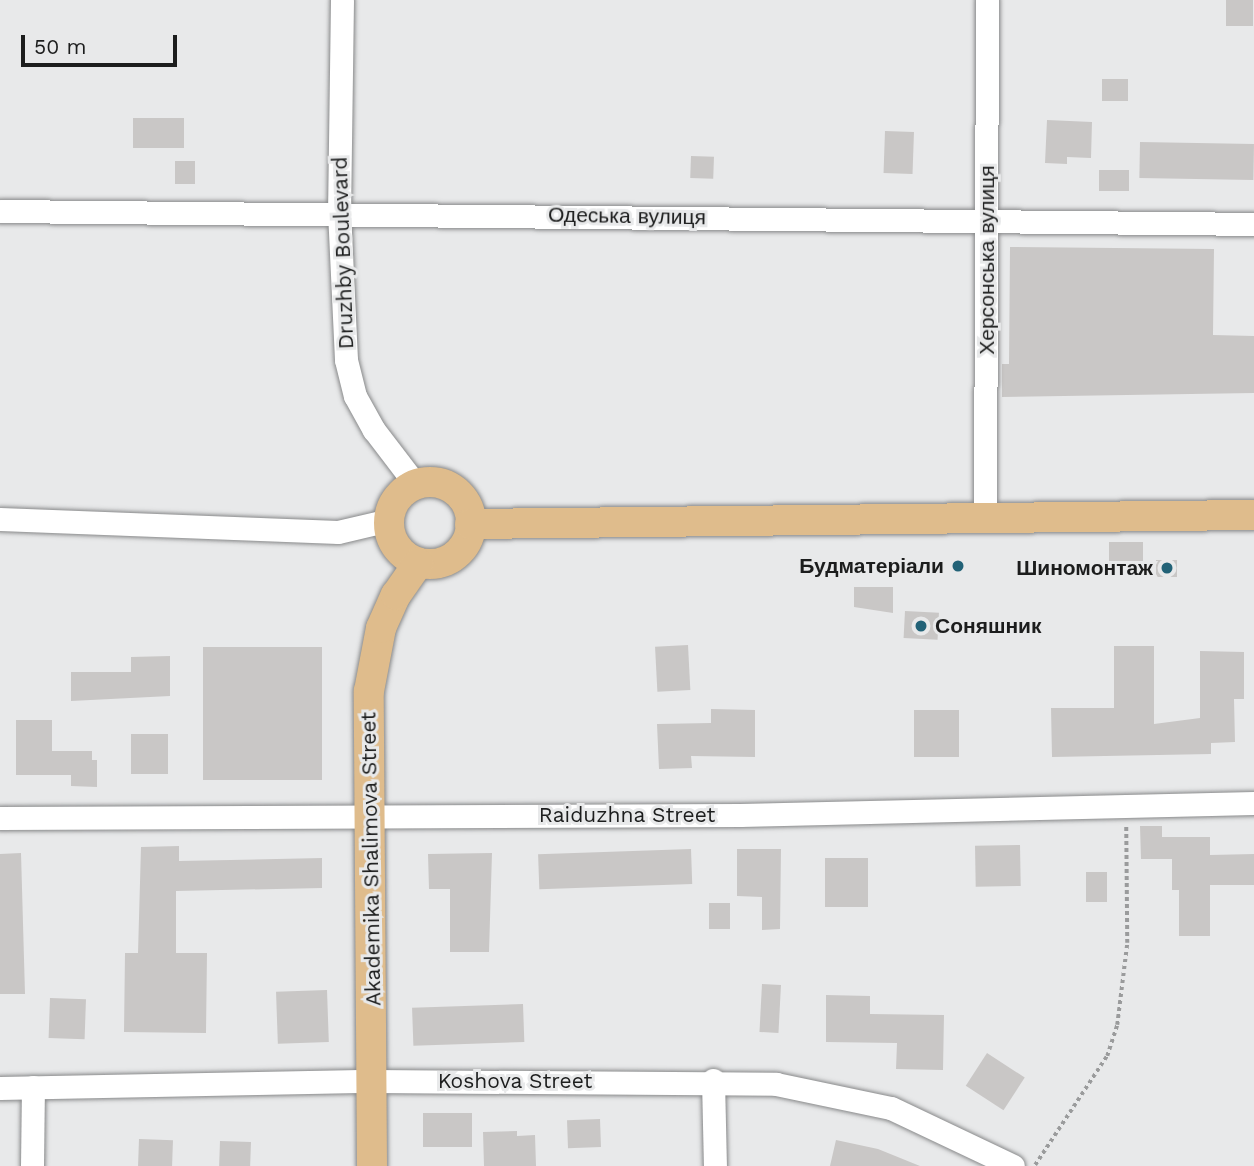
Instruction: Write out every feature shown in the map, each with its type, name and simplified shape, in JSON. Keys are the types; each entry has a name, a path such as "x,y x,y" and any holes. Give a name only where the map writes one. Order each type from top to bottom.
{"main road":[{"path":"416,485 450,488 467,507 470,524 465,545 456,555 432,564 418,563 396,547 389,520 400,495 416,485"},
{"path":"470,524 985,521 1254,515"},
{"name":"Akademika Shalimova Street","path":"372,1166 373,660 396,596 418,563"}],"street":[{"name":"Druzhby Boulevard","path":"342,0 339,211 341,329 355,396 374,430 416,485"},
{"name":"Херсонська вулиця","path":"985,521 988,0"},
{"name":"Одеська вулиця","path":"0,211 339,211 1254,224"},
{"path":"0,519 338,532 389,520"},
{"name":"Raiduzhna Street","path":"0,818 740,815 1254,803"},
{"path":"713,1080 715,1166"},
{"name":"Koshova Street","path":"0,1088 713,1080 828,1091 891,1108 1013,1166"},
{"path":"32,1166 33,1087"}],"path":[{"path":"1034,1166 1107,1056 1117,1024 1127,943 1125,806"}],"building":[{"path":"1226,0 1253,0 1253,26 1226,26"},
{"path":"1102,79 1128,79 1128,101 1102,101"},
{"path":"133,118 184,118 184,148 133,148"},
{"path":"1047,120 1092,122 1091,158 1067,157 1067,164 1045,163"},
{"path":"885,131 914,132 913,174 884,173"},
{"path":"1140,142 1254,144 1253,180 1139,178"},
{"path":"691,156 714,157 713,179 690,178"},
{"path":"175,161 195,161 195,184 175,184"},
{"path":"1099,170 1129,170 1129,191 1099,191"},
{"path":"1010,247 1214,249 1213,335 1254,336 1254,393 1002,397 1002,364 1009,364"},
{"path":"1109,542 1143,542 1143,561 1109,561"},
{"name":"Шиномонтаж","path":"1156,560 1177,560 1177,577 1156,577"},
{"path":"854,587 893,587 893,613 854,607"},
{"name":"Соняшник","path":"905,611 939,613 938,640 904,638"},
{"path":"688,645 690,690 657,692 655,647"},
{"path":"1114,646 1154,646 1154,724 1200,718 1200,651 1244,652 1244,699 1234,699 1235,742 1211,743 1211,754 1052,757 1051,708 1114,708"},
{"path":"203,647 322,647 322,780 203,780"},
{"path":"170,656 170,696 71,701 71,672 131,672 131,657"},
{"path":"711,709 755,710 755,757 691,756 692,768 659,769 657,724 711,723"},
{"path":"914,710 959,710 959,757 914,757"},
{"path":"16,720 52,720 52,751 92,751 92,760 97,760 97,787 71,786 71,775 16,775"},
{"path":"131,734 168,734 168,774 131,774"},
{"path":"1140,826 1162,826 1162,837 1210,837 1210,855 1254,854 1254,885 1210,885 1210,936 1179,936 1179,890 1172,890 1172,859 1141,859"},
{"path":"1020,845 1021,886 976,887 975,846"},
{"path":"179,846 179,861 322,858 322,888 176,891 176,953 207,953 206,1033 124,1032 125,953 138,953 141,847"},
{"path":"691,849 692,884 539,889 538,854"},
{"path":"737,849 781,849 780,929 762,930 762,897 737,896"},
{"path":"21,853 25,994 0,994 0,854"},
{"path":"492,853 489,952 450,952 450,889 429,889 428,854"},
{"path":"825,858 868,858 868,907 825,907"},
{"path":"1086,872 1107,872 1107,902 1086,902"},
{"path":"709,903 730,903 730,929 709,929"},
{"path":"762,984 781,985 778,1033 759,1032"},
{"path":"327,990 329,1042 278,1044 276,992"},
{"path":"826,995 870,996 870,1014 944,1015 943,1070 896,1069 897,1043 826,1042"},
{"path":"50,998 86,999 85,1039 49,1038"},
{"path":"523,1004 524,1042 413,1046 412,1008"},
{"path":"987,1053 1025,1078 1003,1110 966,1086"},
{"path":"423,1113 472,1113 472,1147 423,1147"},
{"path":"600,1119 601,1147 568,1148 567,1120"},
{"path":"517,1131 517,1136 535,1135 536,1166 484,1166 483,1132"},
{"path":"139,1139 173,1140 172,1166 138,1166"},
{"path":"836,1140 878,1149 920,1166 830,1166"},
{"path":"220,1141 251,1142 250,1166 219,1166"}],"place":[{"name":"Будматеріали","path":"958,566"},
{"name":"Шиномонтаж","path":"1167,568"},
{"name":"Соняшник","path":"921,626"}]}
